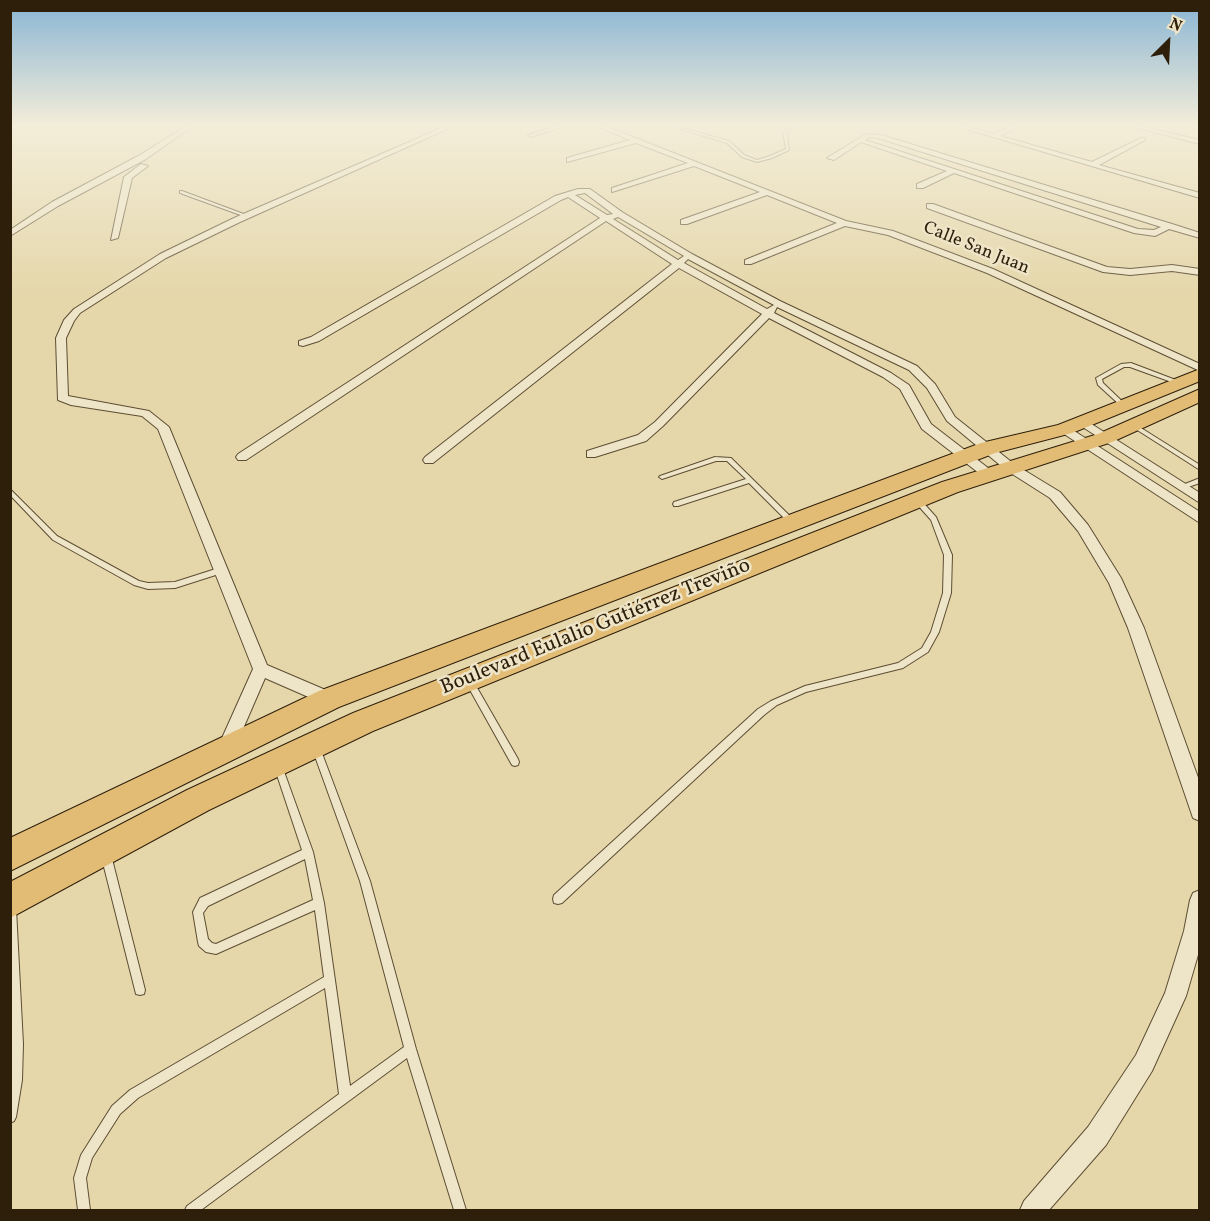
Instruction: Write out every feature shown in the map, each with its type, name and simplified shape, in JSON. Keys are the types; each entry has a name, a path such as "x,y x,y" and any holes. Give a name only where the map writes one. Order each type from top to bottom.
{"main road":[{"name":"Boulevard Eulalio Gutiérrez Treviño","path":"11,901 198,800 363,722 917,500 999,470 1128,415 1193,384"},
{"name":"Boulevard Eulalio Gutiérrez Treviño","path":"10,855 329,699 977,452 1085,433"}],"street":[{"path":"10,234 55,204 94,183"},
{"path":"114,238 127,183"},
{"path":"322,183 163,256 89,302 69,320 63,330 60,348 62,398 70,402 145,413 163,428 261,669 329,699"},
{"path":"615,190 636,183"},
{"name":"Calle San Juan","path":"741,183 844,224 890,233 990,271 1200,368"},
{"path":"920,186 927,183"},
{"path":"990,183 1137,231 1149,234 1165,228 1200,236"},
{"path":"1027,183 1165,228 1200,242"},
{"path":"1156,183 1198,195"},
{"path":"303,343 315,339 558,198 578,191 587,191 619,214 689,256 777,303 913,368 931,386 951,419 977,452 999,470"},
{"path":"684,222 766,193"},
{"path":"568,194 677,263 887,375 905,387 926,426 977,452 999,470 1055,495 1094,544 1116,582 1160,692 1200,812"},
{"path":"930,206 1106,270 1130,272 1172,268 1200,272"},
{"path":"242,457 605,218 619,214"},
{"path":"748,262 844,224"},
{"path":"429,460 677,263 689,256"},
{"path":"591,454 642,438 659,424 777,303"},
{"path":"887,375 913,368"},
{"path":"1085,433 1200,499"},
{"path":"1085,433 1200,519"},
{"path":"227,747 261,669"},
{"path":"1033,1210 1097,1136 1144,1063 1176,996 1200,900"}],"lane":[{"path":"181,192 247,216"},
{"path":"1193,384 1131,365 1123,365 1099,378 1100,384 1128,415 1200,468"},
{"path":"662,477 723,458 734,462 793,523"},
{"path":"676,504 750,480"},
{"path":"1182,487 1200,480"},
{"path":"10,491 56,538 137,583 162,587 222,570"},
{"path":"558,899 774,703 805,689 900,666 925,650 935,632 947,593 948,555 934,519 917,500"},
{"path":"468,680 515,762"},
{"path":"315,746 365,881 410,1049 460,1210"},
{"path":"276,762 308,852 319,903 345,1096"},
{"path":"105,851 140,990"},
{"path":"308,852 204,902 198,912 203,942 210,948 216,948 319,903"},
{"path":"10,1117 16,1080 17,1044 11,901"},
{"path":"84,1210 80,1178 87,1155 116,1110 134,1094 330,979"},
{"path":"191,1210 410,1049"}]}
